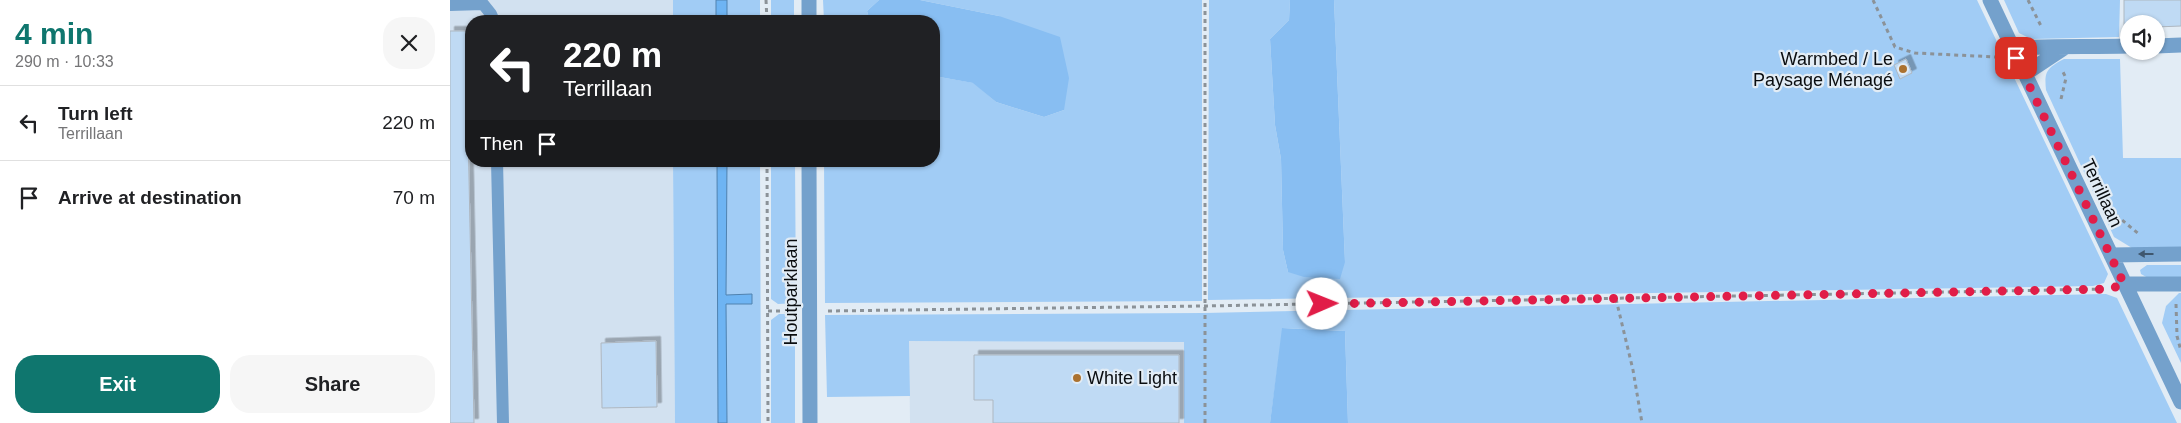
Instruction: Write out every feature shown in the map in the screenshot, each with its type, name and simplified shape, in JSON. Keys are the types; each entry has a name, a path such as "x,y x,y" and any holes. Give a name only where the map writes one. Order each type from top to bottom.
{"street":[{"path":"809,0 809,15"},
{"name":"Terrillaan","path":"1990,0 2181,402"},
{"path":"2165,46 2181,45"},
{"path":"2015,53 2051,46 2064,48 2120,46"},
{"path":"2025,74 2064,48"},
{"name":"Houtparklaan","path":"810,167 810,423"},
{"path":"2110,254 2181,254"},
{"path":"2124,284 2181,284"}],"lane":[{"path":"450,4 483,4 492,15"},
{"path":"497,167 502,423"}],"path":[{"path":"766,0 766,15"},
{"path":"1205,0 1205,423"},
{"path":"1873,0 1894,47 1915,53 2015,53"},
{"path":"2028,0 2043,30"},
{"path":"2062,70 2066,78 2060,97 2064,106"},
{"path":"767,167 768,423"},
{"path":"2112,207 2117,216 2144,238"},
{"path":"768,311 1616,299 2110,289 2124,284"},
{"path":"1616,299 1633,370 1642,423"},
{"path":"2176,303 2177,336 2181,351"}],"shaded area":[{"path":"450,0 673,0 673,15 465,15 465,167 673,167 675,423 450,423"},
{"path":"673,0 760,0 760,15 673,15"},
{"path":"716,0 727,0 727,15 716,15"},
{"path":"771,0 794,0 794,15 771,15"},
{"path":"823,0 879,0 867,11 868,15 824,15"},
{"path":"879,0 920,0 999,16 1060,37 1069,78 1064,110 1044,117 996,102 973,83 940,77 940,15 868,15 867,11"},
{"path":"920,0 1202,0 1202,301 825,303 824,167 940,167 940,77 974,83 996,102 1044,117 1064,110 999,16"},
{"path":"1209,0 1290,0 1289,20 1270,39 1275,125 1281,159 1283,250 1288,272 1345,262 1334,0 1977,0 2108,274 2104,283 2093,286 1208,300"},
{"path":"1290,0 1334,0 1345,262 1340,279 1304,277 1288,272 1283,250 1281,159 1275,125 1270,39 1289,20"},
{"path":"2004,0 2120,0 2119,37 2031,39 2019,33"},
{"path":"2064,59 2120,59 2123,158 2181,158 2181,249 2132,248 2114,237 2046,90 2046,74 2054,65"},
{"path":"673,167 760,167 761,423 675,423"},
{"path":"717,167 727,167 726,295 752,294 752,304 726,304 727,423 718,423"},
{"path":"771,167 795,167 796,303 778,304 771,299"},
{"path":"2147,265 2181,265 2181,277 2148,278 2141,274 2140,270"},
{"path":"2181,293 2181,363 2162,323 2166,306"},
{"path":"2106,294 2117,298 2177,423 1348,423 1345,331 1283,328 1270,423 1184,423 1184,342 909,341 910,396 827,397 825,315 1204,313"},
{"path":"779,314 795,314 795,423 771,423 771,320"},
{"path":"1282,328 1345,331 1348,423 1270,423"},
{"name":"White Light","path":"909,341 1184,342 1184,423 910,423"}],"building":[{"path":"2124,0 2181,0 2181,26 2165,27 2165,15 2124,15"},
{"path":"450,31 465,31 465,167 469,167 474,423 450,423"},
{"name":"Warmbed / Le Paysage Ménagé","path":"1906,59 1912,73 1900,79 1894,65"},
{"path":"656,341 657,407 602,408 601,343"},
{"name":"White Light","path":"974,355 1179,355 1179,423 993,423 993,400 974,400"}],"place":[{"name":"Warmbed / Le Paysage Ménagé","path":"1903,69"},
{"name":"White Light","path":"1077,378"}],"route":[{"path":"1322,304 2110,289 2124,284 2016,58"}]}
